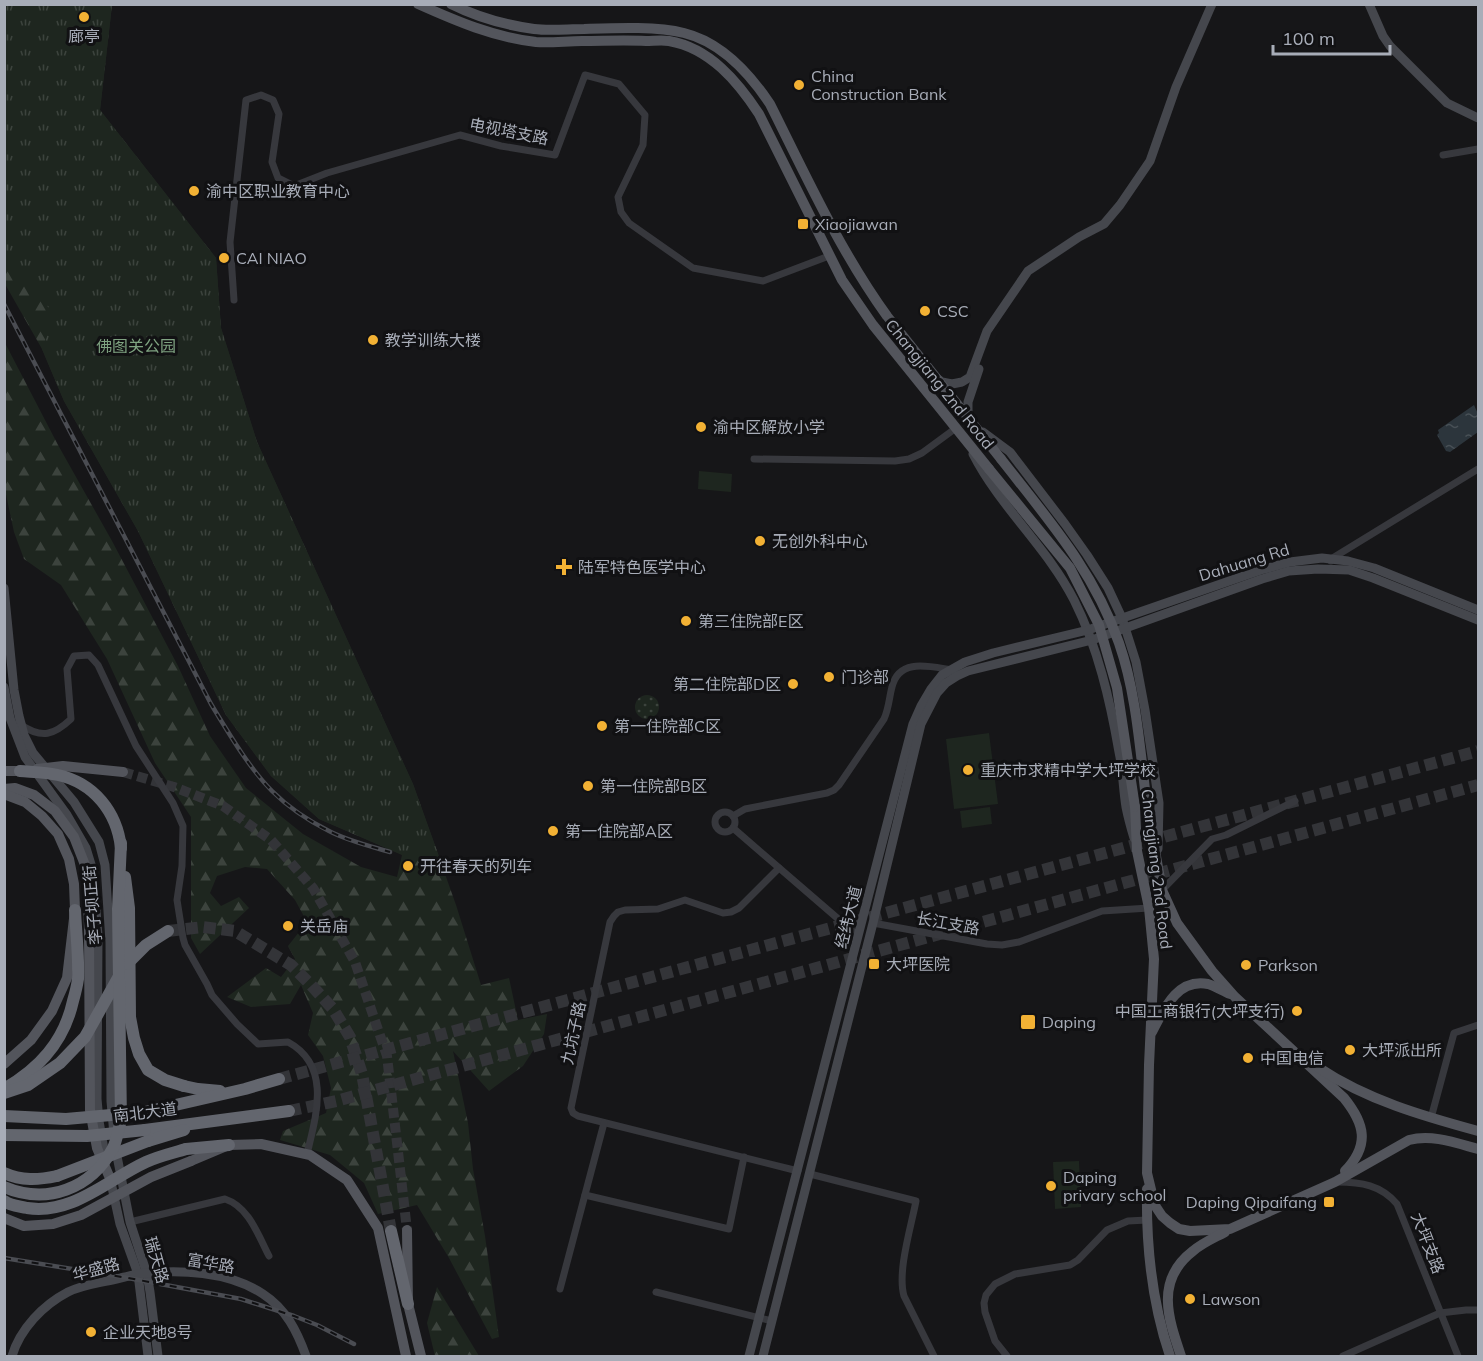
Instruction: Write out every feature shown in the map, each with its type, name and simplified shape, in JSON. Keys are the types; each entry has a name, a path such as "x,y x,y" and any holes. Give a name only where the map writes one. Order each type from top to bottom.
{"highway":[{"path":"20,771 58,775 84,786 99,796 114,818 121,843 129,908 130,1017 139,1054 148,1070 165,1080 184,1086 214,1091 245,1089"},
{"path":"4,1187 36,1195 58,1193 79,1185 100,1167 113,1147 121,1121 118,909 121,843"},
{"path":"4,1091 21,1080 59,1040 70,1013 78,981 75,910"},
{"path":"4,1091 27,1085 60,1063 85,1036 124,967 146,945 168,931"},
{"name":"南北大道","path":"4,1116 66,1119 145,1112 279,1080"},
{"path":"4,1173 23,1179 57,1176 146,1135 221,1119 289,1111"},
{"name":"南北大道","path":"4,1135 146,1135"},
{"path":"4,1201 10,1205 33,1209 54,1208 75,1202 147,1162 186,1149 229,1145"},
{"path":"391,1231 408,1304"}],"main road":[{"name":"Changjiang 2nd Road","path":"418,4 474,28 510,37 537,42 669,41 699,52 716,63 732,78 759,114 829,256 842,280 873,325 1070,568 1099,625 1117,688 1135,807 1137,851 1149,908 1154,959 1147,1173 1156,1207 1170,1223 1179,1229 1190,1231 1230,1229"},
{"name":"Changjiang 2nd Road","path":"451,4 471,14 536,29 614,28 686,33 724,53 757,85 770,104 855,269 886,316 1001,459 1077,558 1091,581 1120,644 1130,685 1147,806 1162,890 1177,923 1212,971 1235,997 1353,1109 1361,1129 1361,1148 1353,1162 1335,1182"},
{"path":"937,379 952,384 962,382 969,377 985,336 1028,272 1079,237 1104,224 1150,161 1176,87 1212,4"},
{"path":"1369,4 1390,46 1447,103 1479,118"},
{"path":"998,316 970,395 968,409 971,422 1010,452 1087,555 1108,588 1124,623 1136,662 1158,803 1157,869"},
{"path":"960,432 983,473 1058,572 1088,630 1099,660 1110,704 1120,755 1126,808 1137,851"},
{"name":"Dahuang Rd","path":"1124,623 1261,570 1290,562 1322,558 1331,564 1374,578 1479,620"},
{"name":"Dahuang Rd","path":"1331,564 1348,561 1374,568 1479,610"},
{"name":"李子坝正街","path":"4,588 14,690 21,725 33,753 74,802 99,842 105,865 110,942 111,1101 115,1174"},
{"path":"1073,598 1080,605 1095,608 1103,602 1108,588"},
{"name":"经纬大道","path":"749,1356 913,724 921,706 942,675 978,657 1124,623"},
{"name":"经纬大道","path":"763,1356 921,724 937,693 957,676 968,671 1092,640 1124,623"},
{"name":"李子坝正街","path":"5,690 10,718 25,757 68,815 86,848 93,870 98,936 97,1099 99,1121 115,1174"},
{"path":"4,771 63,766 123,772"},
{"path":"4,789 15,788 34,795 55,811 74,837 87,870 90,1110 97,1148 115,1174"},
{"path":"4,794 24,802 42,816 58,834 69,859 74,884 75,910 67,978 51,1011 31,1040 4,1064"},
{"name":"Changjiang 2nd Road","path":"1151,1035 1166,1006 1184,987 1197,983 1210,984 1235,997"},
{"name":"Changjiang 2nd Road","path":"1294,1051 1354,1089 1431,1118 1479,1131"},
{"path":"1181,1356 1171,1324 1167,1294 1173,1273 1193,1250 1230,1229 1335,1182 1399,1145 1418,1137 1440,1139 1479,1149"},
{"path":"4,1218 24,1226 52,1224 81,1215 151,1177 229,1145 261,1144 308,1154 347,1180 378,1228 406,1356"},
{"path":"1147,1173 1146,1220 1150,1265 1163,1336 1170,1356"},
{"name":"瑞天路","path":"115,1174 130,1222 142,1274 148,1356"},
{"name":"瑞天路","path":"115,1174 120,1224 150,1292 158,1356"},
{"path":"407,1230 408,1304 420,1356"},
{"name":"富华路","path":"142,1274 185,1272 233,1279 262,1294 279,1308 298,1333 306,1356"},
{"name":"华盛路","path":"12,1356 25,1329 53,1301 80,1287 142,1274"}],"street":[{"name":"电视塔支路","path":"234,300 230,242 246,100 261,95 273,100 279,114 272,162 278,178 294,186 327,173 460,135 501,146 555,154 585,75 619,84 645,115 643,145 618,197 621,212 629,223 693,268 763,281 829,256"},
{"path":"1443,155 1479,149"},
{"path":"754,459 895,461 909,459 960,432"},
{"path":"1331,564 1479,469"},
{"path":"21,725 32,733 44,735 60,729 71,719 67,669 74,656 89,655 98,665 136,746 173,803 183,826 182,866 177,900 185,945 212,995 258,1044 288,1042 308,1057 318,1094 308,1154"},
{"path":"733,816 746,809 834,790 888,712 892,688 901,670 917,666 968,671"},
{"path":"1162,890 1212,839 1226,835 1295,801"},
{"path":"728,812 733,816 735,822 733,828 722,831 717,827 715,820 718,814 728,812"},
{"path":"733,828 858,936"},
{"name":"九坑子路","path":"779,868 739,908 731,912 723,913 685,900 658,909 625,910 614,916 609,922 571,1108 578,1116 798,1171"},
{"name":"长江支路","path":"873,923 1002,945 1019,942 1102,911 1149,908"},
{"path":"1431,1118 1454,1033 1479,1025"},
{"path":"560,1289 604,1123"},
{"path":"585,1195 729,1229 744,1157"},
{"path":"810,1174 916,1201 902,1271 902,1288 934,1356"},
{"name":"大坪支路","path":"1335,1182 1354,1182 1372,1186 1390,1196 1397,1204 1458,1356"},
{"path":"130,1222 225,1199 246,1213 269,1256"},
{"path":"1007,1356 995,1341 985,1312 986,1295 995,1284 1015,1274 1070,1265 1078,1260 1107,1230 1128,1221 1146,1220"},
{"path":"656,1292 772,1321"},
{"path":"1343,1356 1440,1313 1479,1310"}],"green space":[{"name":"佛图关公园","path":"4,5 112,5 100,110 216,258 221,328 257,442 413,784 445,873 319,819 271,776 226,715 138,531 64,401 42,349 54,316 22,268 5,263"},
{"path":"5,5 112,5 100,110 216,258 221,328 257,442 413,784 456,905 481,985 509,978 518,1020 547,1014 544,1034 523,1066 489,1091 453,1051 468,1123 499,1337 492,1339 449,1258 417,1205 378,1214 364,1183 330,1155 280,1140 283,1131 326,1113 331,1088 323,1056 308,1035 313,1013 301,985 290,1004 251,1007 227,997 266,968 281,977 295,959 288,946 307,922 295,900 267,869 245,867 217,876 210,893 221,906 239,897 249,908 200,954 191,938 191,817 155,763 107,659 61,585 24,559 14,532 4,485 4,341 178,666 210,736 246,788 303,834 361,867 397,877 402,855 319,819 271,776 226,715 138,531 64,401 42,349 5,284"},
{"path":"699,471 732,474 731,492 698,489"},
{"path":"647,695 652,696 658,702 658,712 652,718 647,719 642,718 636,712 635,707 636,702 642,696"},
{"path":"989,733 998,804 954,809 946,739"},
{"path":"990,807 992,824 962,828 960,811"},
{"path":"1079,1161 1081,1207 1055,1209 1053,1162"},
{"path":"437,1287 479,1356 435,1356 427,1323"}],"water":[{"path":"1474,405 1478,414 1478,432 1450,452 1446,451 1437,435 1438,430"}],"tunnel":[{"path":"279,1079 1478,751"},
{"path":"123,772 174,787 223,806 271,840 313,888 355,962 387,1056 407,1230"},
{"path":"289,1111 336,1101 1478,785"},
{"path":"168,931 203,927 235,931 291,965 333,1009 350,1037 362,1074 391,1231"}],"railway":[{"path":"4,304 211,704 247,761 272,791 306,818 344,838 390,852"},
{"path":"4,1258 241,1299 317,1325 354,1344"}],"place":[{"name":"廊亭","path":"84,17"},
{"name":"China Construction Bank","path":"799,85"},
{"name":"渝中区职业教育中心","path":"194,191"},
{"name":"Xiaojiawan","path":"803,224"},
{"name":"CAI NIAO","path":"224,258"},
{"name":"CSC","path":"925,311"},
{"name":"教学训练大楼","path":"373,340"},
{"name":"渝中区解放小学","path":"701,427"},
{"name":"无创外科中心","path":"760,541"},
{"name":"陆军特色医学中心","path":"564,567"},
{"name":"第三住院部E区","path":"686,621"},
{"name":"门诊部","path":"829,677"},
{"name":"第二住院部D区","path":"793,684"},
{"name":"第一住院部C区","path":"602,726"},
{"name":"重庆市求精中学大坪学校","path":"968,770"},
{"name":"第一住院部B区","path":"588,786"},
{"name":"第一住院部A区","path":"553,831"},
{"name":"开往春天的列车","path":"408,866"},
{"name":"关岳庙","path":"288,926"},
{"name":"大坪医院","path":"874,964"},
{"name":"Parkson","path":"1246,965"},
{"name":"中国工商银行(大坪支行)","path":"1297,1011"},
{"name":"Daping","path":"1028,1022"},
{"name":"大坪派出所","path":"1350,1050"},
{"name":"中国电信","path":"1248,1058"},
{"name":"Daping privary school","path":"1051,1186"},
{"name":"Daping Qipaifang","path":"1329,1202"},
{"name":"Lawson","path":"1190,1299"},
{"name":"企业天地8号","path":"91,1332"}]}
